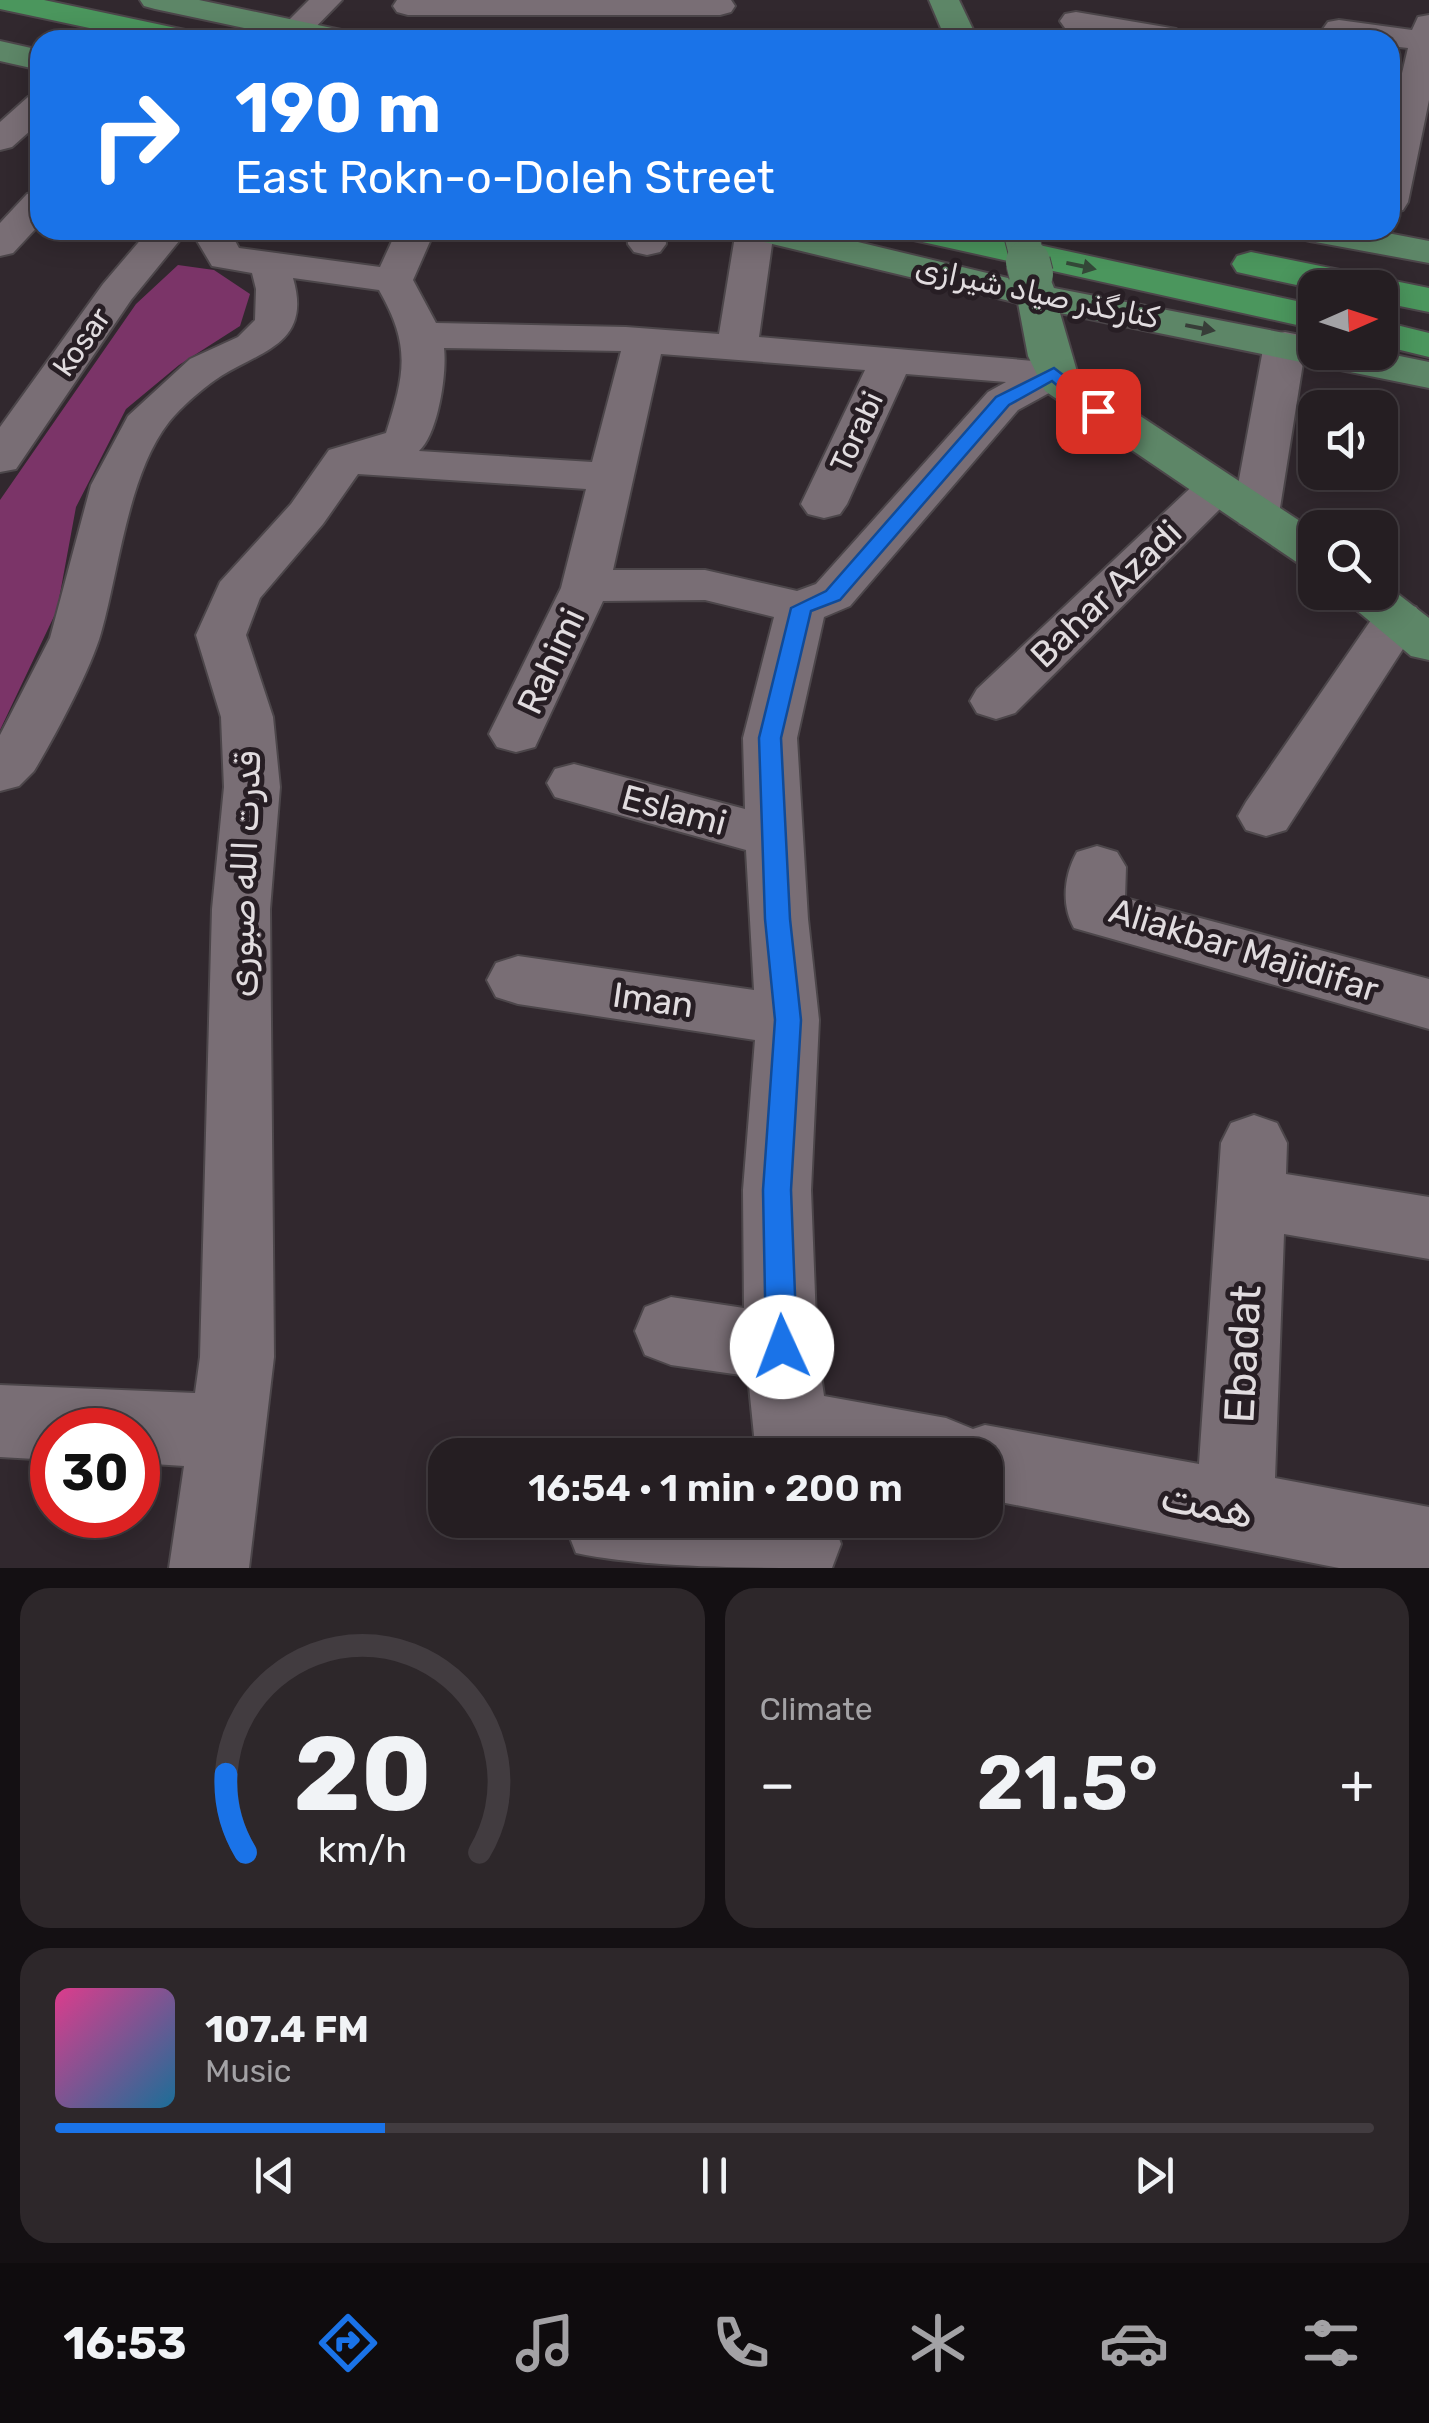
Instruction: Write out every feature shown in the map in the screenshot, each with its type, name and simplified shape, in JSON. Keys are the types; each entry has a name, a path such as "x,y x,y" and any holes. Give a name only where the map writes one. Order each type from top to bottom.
{"highway":[{"path":"0,0 142,30"},
{"path":"0,30 30,36"},
{"path":"953,240 1298,338"},
{"path":"1224,258 1298,273"},
{"path":"1398,292 1429,297"},
{"path":"1398,335 1429,342"}],"main road":[{"path":"155,0 295,30"},
{"path":"944,0 958,30"},
{"path":"0,51 30,58"},
{"name":"کنارگذر صیاد شیرازی","path":"807,240 1298,339"},
{"path":"1023,240 1054,373 1098,411 1298,541"},
{"path":"1393,240 1429,252"},
{"name":"کنارگذر صیاد شیرازی","path":"1398,366 1429,375"}],"street":[{"path":"295,30 328,0"},
{"path":"396,30 410,3 719,3 726,30"},
{"path":"494,30 501,6"},
{"path":"1077,20 1131,30"},
{"path":"1339,28 1343,30"},
{"path":"1405,145 1417,64"},
{"path":"0,140 30,113"},
{"path":"0,246 30,213"},
{"name":"kosar","path":"0,459 116,292 160,240"},
{"path":"215,240 226,258 269,264 404,255 427,366 406,441 346,460"},
{"path":"737,348 755,240"},
{"path":"0,772 16,758 75,638 114,485 150,416 205,368 253,346 274,323 276,289 269,264"},
{"path":"520,336 524,294"},
{"path":"422,335 644,340 1054,373"},
{"name":"Rahimi","path":"516,734 585,588 644,340"},
{"name":"Torabi","path":"824,504 891,360"},
{"path":"1236,501 1298,367"},
{"path":"585,588 634,583 705,585 802,608 833,595 1002,401 1054,373"},
{"path":"346,460 612,477"},
{"name":"قدرت الله صبوری","path":"210,1568 237,1356 241,908 252,786 247,717 221,635 237,592 307,514 346,460"},
{"name":"Bahar Azadi","path":"996,701 1236,501"},
{"path":"793,1438 782,1347 777,1190 788,1020 773,837 770,738 802,608"},
{"path":"1266,816 1397,618"},
{"name":"Eslami","path":"574,782 773,837"},
{"name":"Aliakbar Majidifar","path":"1097,867 1095,912 1429,1004"},
{"name":"Iman","path":"518,980 788,1020"},
{"name":"Ebadat","path":"1235,1510 1252,1170 1429,1228"},
{"path":"671,1331 782,1347"},
{"path":"0,1421 228,1432"},
{"name":"همت","path":"1003,1465 1429,1546"},
{"path":"738,1538 800,1544"}],"shaded area":[{"path":"178,265 214,270 250,294 240,326 179,365 126,409 76,507 57,610 0,730 0,500 136,304"}],"route":[{"path":"782,1347 777,1190 788,1020 778,919 770,738 802,608 833,595 1002,401 1054,373 1098,411"}]}
